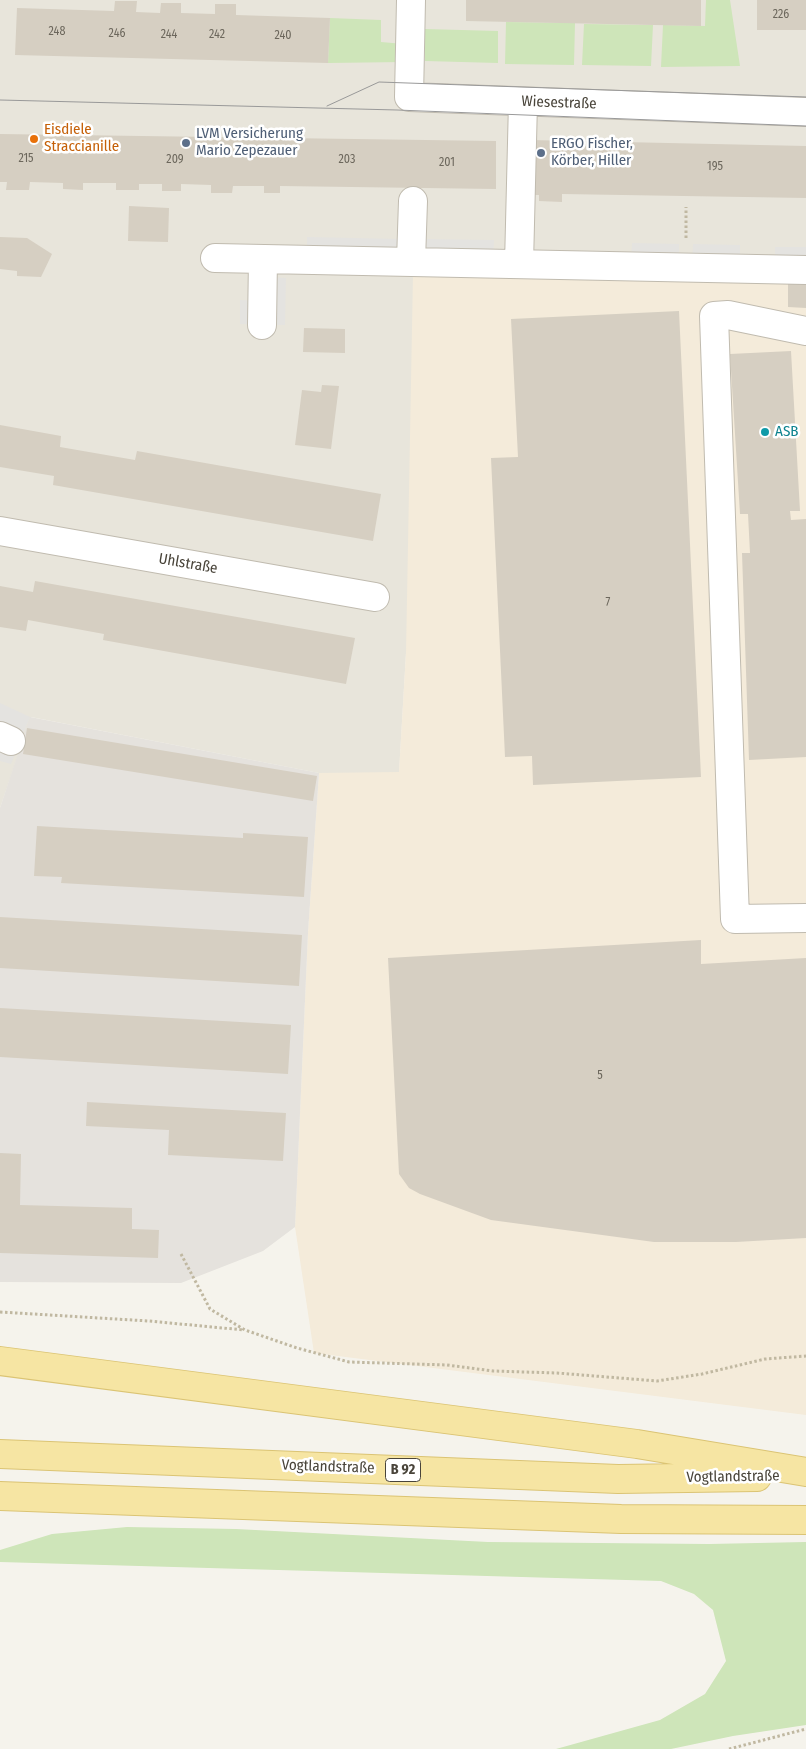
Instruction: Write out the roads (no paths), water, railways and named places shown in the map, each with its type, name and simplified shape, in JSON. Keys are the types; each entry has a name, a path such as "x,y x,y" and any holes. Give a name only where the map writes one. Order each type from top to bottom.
{"main road":[{"path":"0,1361 637,1444 806,1474"},
{"name":"Vogtlandstraße","path":"0,1454 618,1478 806,1474"},
{"path":"0,1496 621,1519 806,1520"}],"street":[{"name":"Wiesestraße","path":"411,0 409,97 806,112"},
{"path":"520,264 523,102"},
{"path":"411,261 413,201"},
{"path":"215,258 806,270"},
{"path":"262,325 263,259"},
{"path":"806,331 728,314 714,316 735,919 806,918"},
{"name":"Uhlstraße","path":"0,530 375,598"}],"tram line":[{"path":"327,106 379,82 806,97"},
{"path":"0,100 397,110 806,126"}],"place":[{"name":"Eisdiele Straccianille","path":"34,139"},
{"name":"LVM Versicherung Mario Zepezauer","path":"186,143"},
{"name":"ERGO Fischer, Körber, Hiller","path":"541,153"},
{"name":"ASB","path":"765,432"}]}
